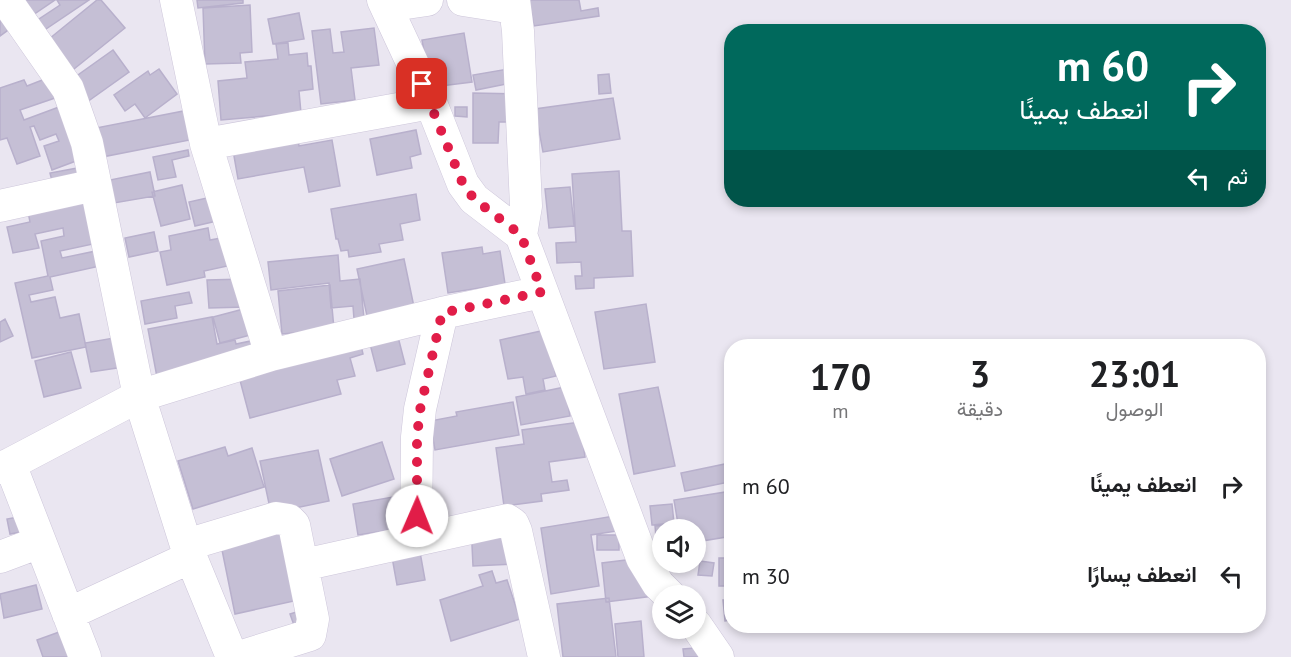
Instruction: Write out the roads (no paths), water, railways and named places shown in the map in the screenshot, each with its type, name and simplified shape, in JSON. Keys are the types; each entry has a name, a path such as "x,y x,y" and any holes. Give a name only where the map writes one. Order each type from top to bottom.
{"street":[{"path":"176,0 206,144 271,355"},
{"path":"427,0 385,3 431,103 463,184 474,199 521,235"},
{"path":"463,0 514,4 518,31 526,206 521,235 642,558 659,585"},
{"path":"9,21 68,89 87,143 139,396 188,551 232,657"},
{"path":"206,144 431,103"},
{"path":"0,206 95,185"},
{"path":"85,657 40,542 5,466 139,396 271,355 442,313 542,292"},
{"path":"416,539 419,419 442,313"},
{"path":"68,614 188,551 276,518 283,518 294,525 313,619 314,646 239,657"},
{"path":"303,565 507,520 513,524 544,657"},
{"path":"0,557 40,542"},
{"path":"705,639 718,657"}]}
